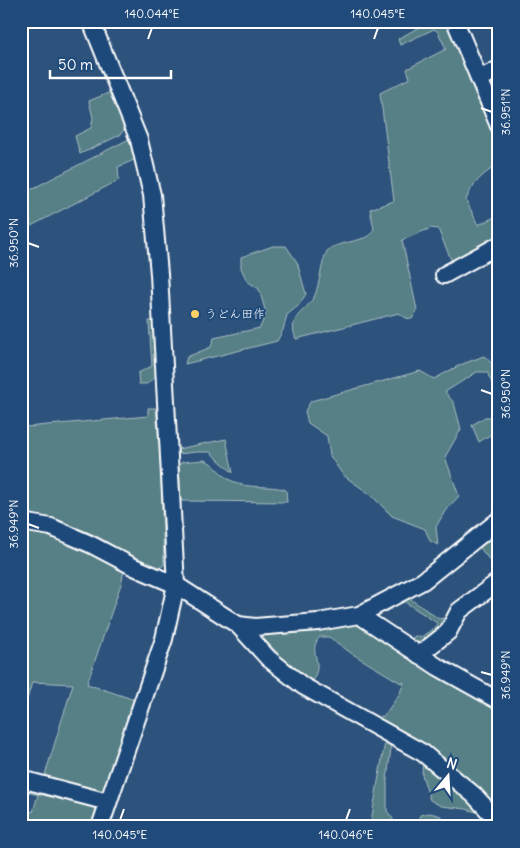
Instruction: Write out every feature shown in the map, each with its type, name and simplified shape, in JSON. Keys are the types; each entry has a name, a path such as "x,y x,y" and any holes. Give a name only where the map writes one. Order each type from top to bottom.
{"street":[{"path":"91,21 139,140 152,195 160,283 176,585 164,639 100,827"},
{"path":"455,21 499,126"},
{"path":"480,80 499,69"},
{"path":"444,275 499,245"},
{"path":"238,625 255,627 318,622 358,615 423,582 499,520"},
{"path":"21,522 51,527 176,585 238,625 268,658 302,686 423,753 474,795 499,822"},
{"path":"419,655 448,632 459,611 499,581"},
{"path":"358,615 419,655 499,701"},
{"path":"21,779 108,802"}],"green space":[{"path":"430,21 448,21 499,147 499,164 479,179 471,189 466,200 478,225 499,215 499,239 453,264 438,229 431,228 402,240 417,310 412,319 406,318 399,313 296,339 294,331 295,320 314,297 323,263 329,249 369,236 374,229 370,209 394,201 380,93 410,78 407,69 446,49 438,32 434,29 400,45 398,39"},
{"path":"111,92 125,128 120,135 80,154 75,136 91,128 93,118 89,101"},
{"path":"129,139 136,159 118,167 119,180 31,226 26,192"},
{"path":"273,246 286,246 297,262 306,294 298,306 287,315 283,330 277,341 185,364 187,357 211,347 214,338 260,328 266,313 259,289 247,281 241,268 241,257"},
{"path":"149,321 153,321 157,375 147,384 139,384 138,373 152,366"},
{"path":"484,356 494,366 498,375 499,399 487,372 477,372 445,392 454,403 461,429 445,457 459,496 445,511 436,527 438,545 430,541 425,529 392,516 371,495 343,475 330,456 327,436 308,423 305,411 311,401 420,371 434,379 460,365"},
{"path":"148,408 156,408 160,453 164,565 157,569 148,566 92,534 57,521 21,511 21,422 26,427 148,416"},
{"path":"485,417 495,417 499,420 499,429 479,442 472,425"},
{"path":"226,439 233,473 210,452 179,454 178,449"},
{"path":"204,460 212,464 228,479 238,484 286,490 287,502 181,501 179,465 182,462"},
{"path":"21,530 34,531 61,539 124,569 122,581 87,684 135,700 103,794 44,778 73,684 32,682 23,713 21,712"},
{"path":"493,533 496,535 494,543 499,550 499,573 478,545"},
{"path":"402,597 409,598 439,619 444,618 447,622 444,628 417,645 412,644 411,639 415,636 421,637 437,626 437,623 402,600 380,610 375,621 371,612"},
{"path":"355,618 499,707 499,827 487,827 480,813 441,806 430,800 422,775 423,758 376,721 381,716 384,716 400,693 404,682 401,683 351,653 329,637 320,637 315,647 317,670 314,680 310,682 301,677 263,638 262,633"},
{"path":"385,742 391,748 387,780 387,811 393,819 392,827 370,827"},
{"path":"21,786 98,807 91,827 21,827 21,808 33,812 38,795 21,790"},
{"path":"430,813 441,816 442,827 428,827 417,822 420,815"}],"place":[{"name":"うどん田作","path":"195,314"}]}
